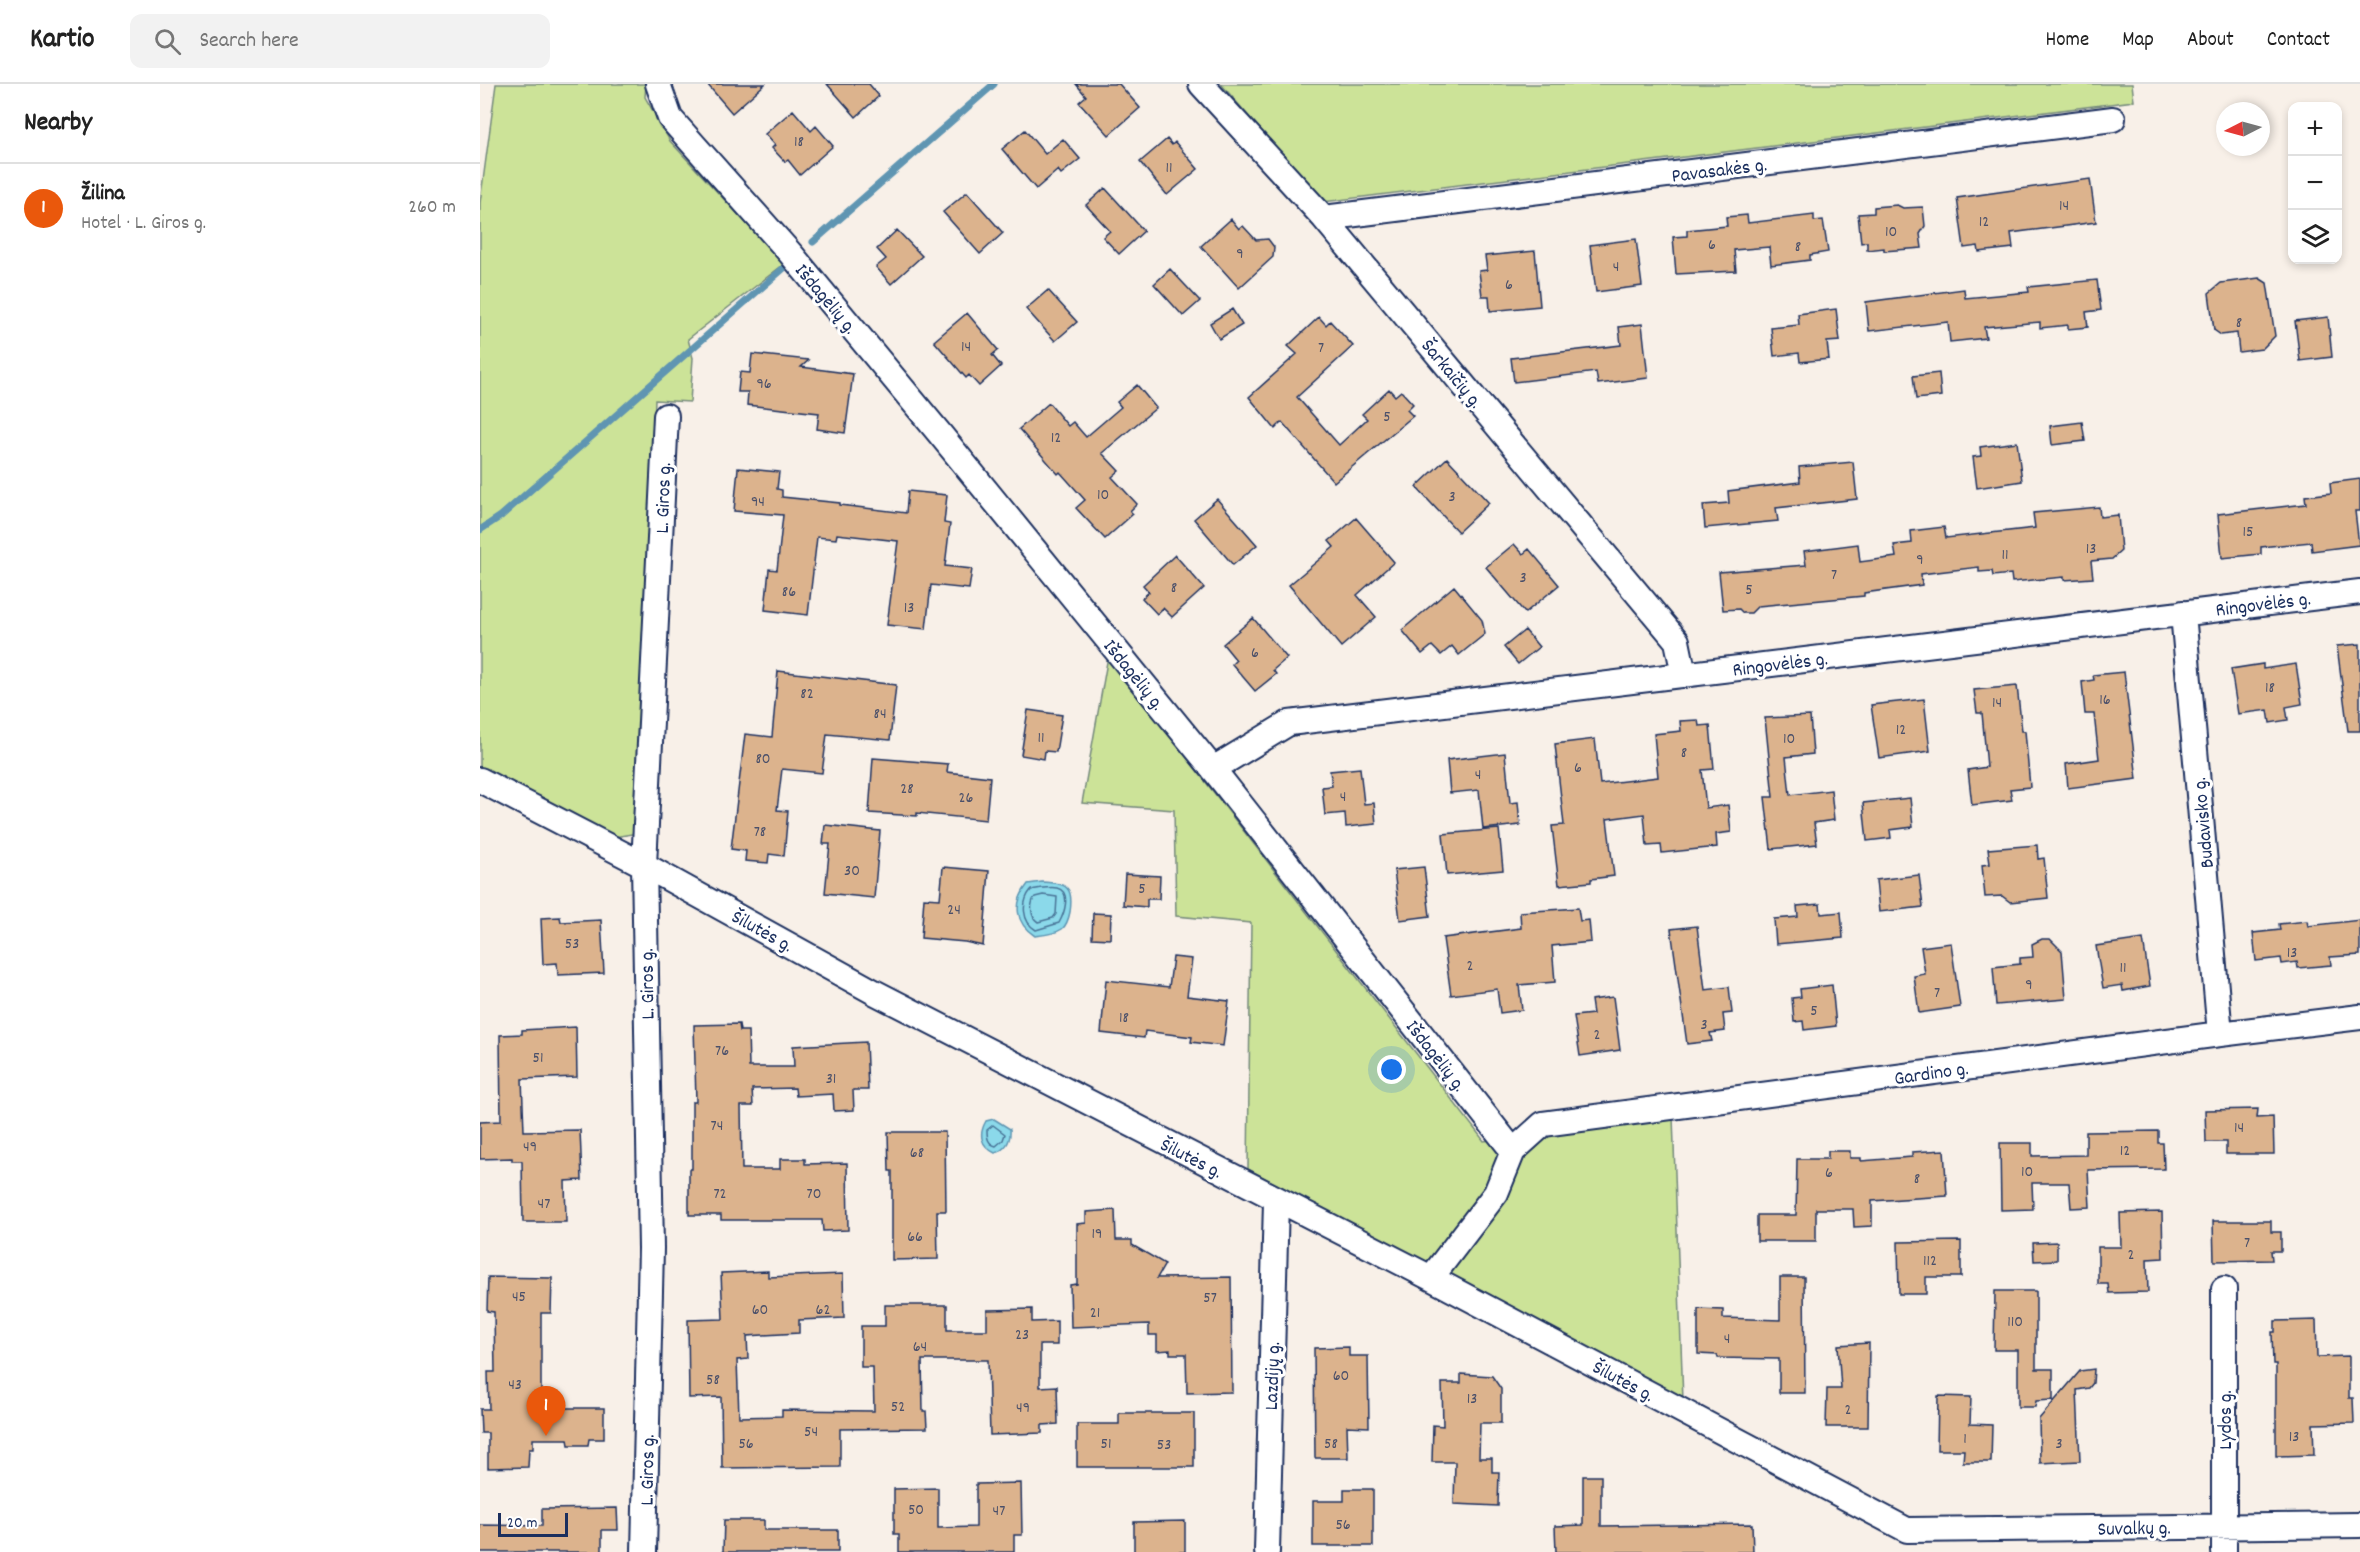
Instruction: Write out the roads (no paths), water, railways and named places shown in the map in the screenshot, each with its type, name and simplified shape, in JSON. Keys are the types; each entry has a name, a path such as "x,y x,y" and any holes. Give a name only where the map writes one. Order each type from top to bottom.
{"street":[{"name":"Išdagėlių g.","path":"658,84 670,118 791,254 1213,769 1513,1150"},
{"name":"Šarkaičių g.","path":"1201,84 1324,219 1677,641 1684,675"},
{"name":"Pavasakės g.","path":"1324,219 2113,118"},
{"name":"L. Giros g.","path":"644,1552 651,1248 644,866 666,416"},
{"name":"Ringovėlės g.","path":"1213,769 1289,723 2360,592"},
{"name":"Budavisko g.","path":"2184,612 2220,1034"},
{"name":"Šilutės g.","path":"480,780 644,866 874,992 1276,1201 1431,1278 1907,1541"},
{"name":"Gardino g.","path":"1513,1150 1543,1124 2360,1017"},
{"path":"1431,1278 1496,1193 1513,1150"},
{"name":"Lazdijų g.","path":"1267,1552 1276,1201"},
{"name":"Lydos g.","path":"2224,1289 2224,1552"},
{"name":"Suvalkų g.","path":"1907,1541 2224,1526 2360,1525"}],"water":[{"path":"1057,883 1067,888 1071,896 1070,912 1062,929 1035,936 1023,925 1018,905 1028,884"},
{"path":"994,1119 1010,1129 1007,1144 995,1153 982,1140 982,1131 986,1121"}],"waterway":[{"path":"813,242 994,84"},
{"path":"480,530 501,516 784,268"}],"place":[{"name":"Žilina","path":"546,1436"}]}
